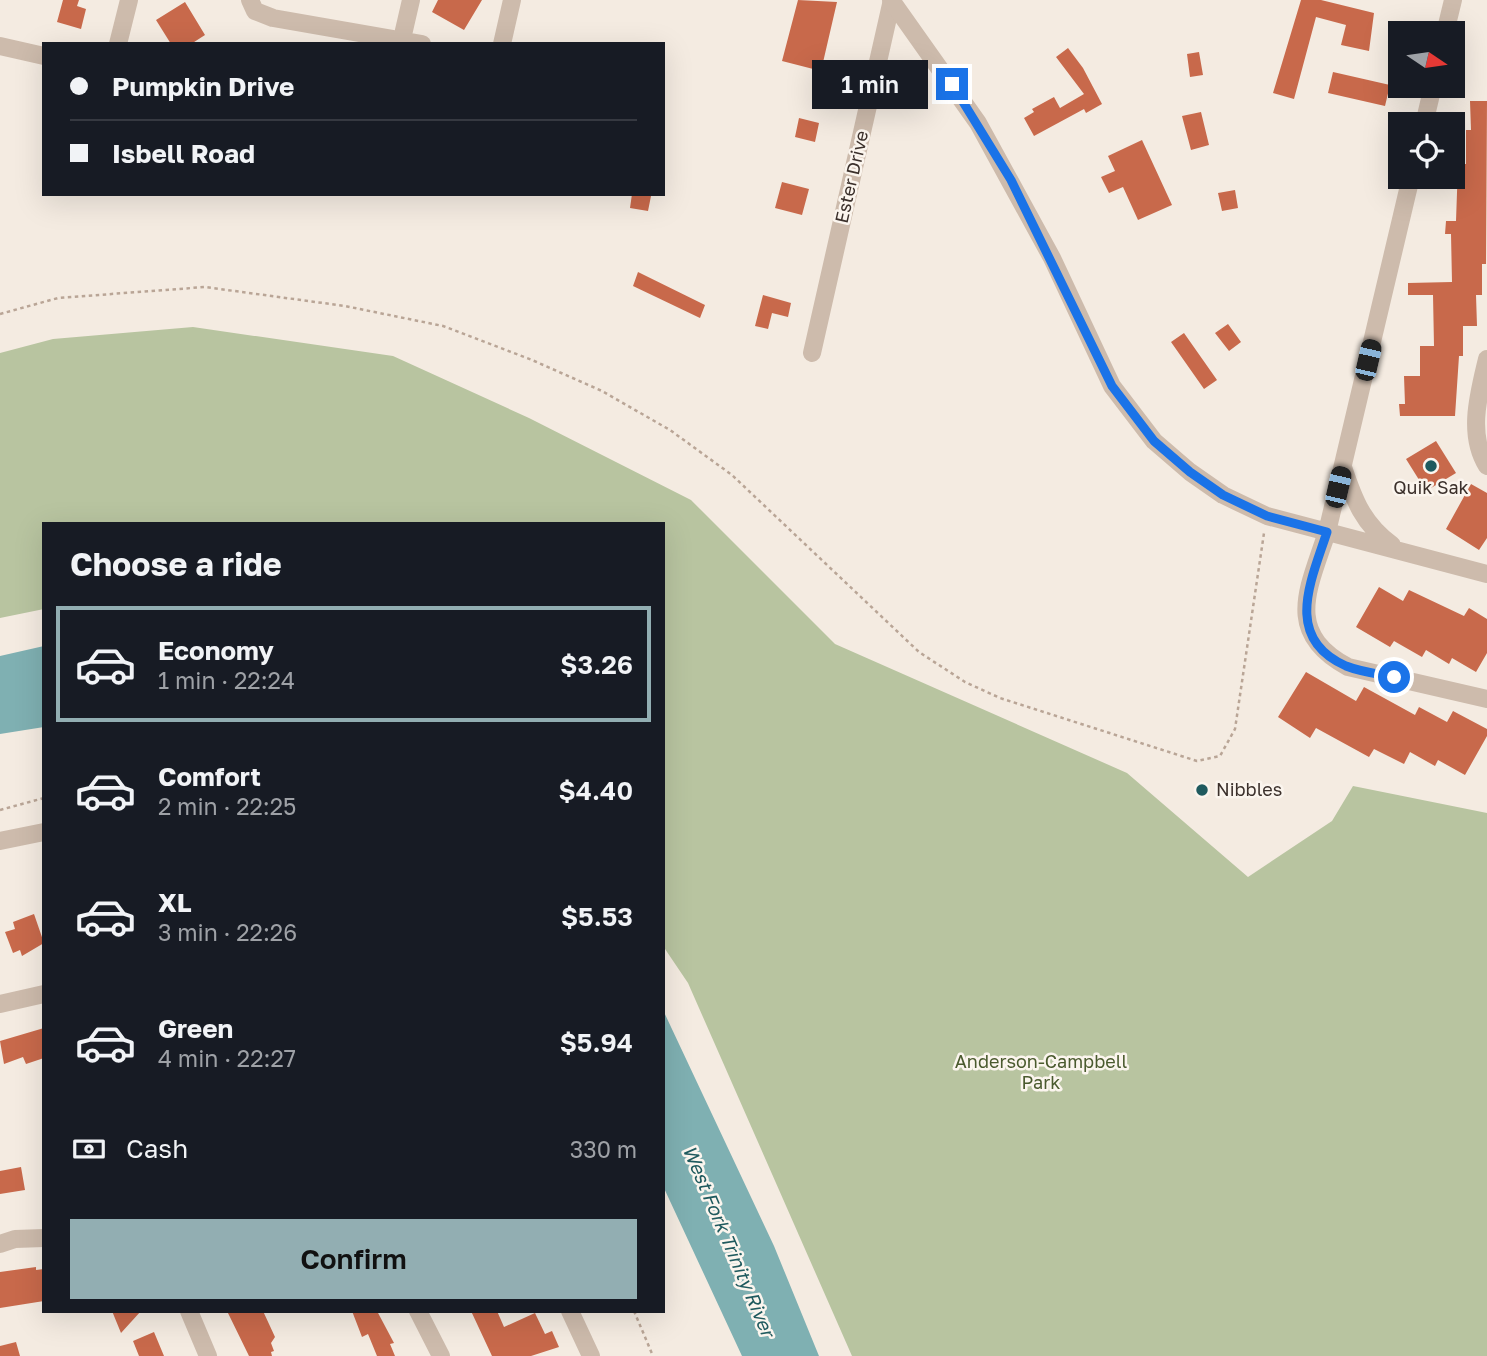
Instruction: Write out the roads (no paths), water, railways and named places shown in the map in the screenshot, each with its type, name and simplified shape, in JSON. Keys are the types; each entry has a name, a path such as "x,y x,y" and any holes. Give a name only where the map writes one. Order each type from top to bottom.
{"street":[{"path":"118,42 129,0"},
{"path":"402,39 411,0"},
{"path":"502,42 512,0"},
{"path":"892,0 978,122 1011,180 1112,386 1154,441 1190,472 1223,495 1267,516 1487,574"},
{"name":"Ester Drive","path":"812,353 892,0"},
{"path":"1448,21 1453,0"},
{"path":"253,6 273,18 414,42"},
{"path":"0,46 42,56"},
{"path":"1408,189 1327,532 1308,591 1306,627 1316,642 1334,659 1348,667 1487,699"},
{"path":"1484,462 1475,438 1478,395 1487,359"},
{"path":"1343,465 1357,510 1378,535 1400,551"},
{"path":"0,841 42,832"},
{"path":"0,1004 42,994"},
{"path":"0,1244 15,1239 42,1238"},
{"path":"191,1313 208,1356"},
{"path":"419,1313 441,1356"},
{"path":"571,1313 591,1356"}],"water":[{"path":"42,646 42,727 0,734 0,656"},
{"name":"West Fork Trinity River","path":"665,1014 774,1246 819,1356 742,1356 665,1190"}],"place":[{"name":"Quik Sak","path":"1431,466"},
{"name":"Nibbles","path":"1202,790"}],"park label":[{"name":"Anderson-Campbell Park","path":"1041,1072"}]}
